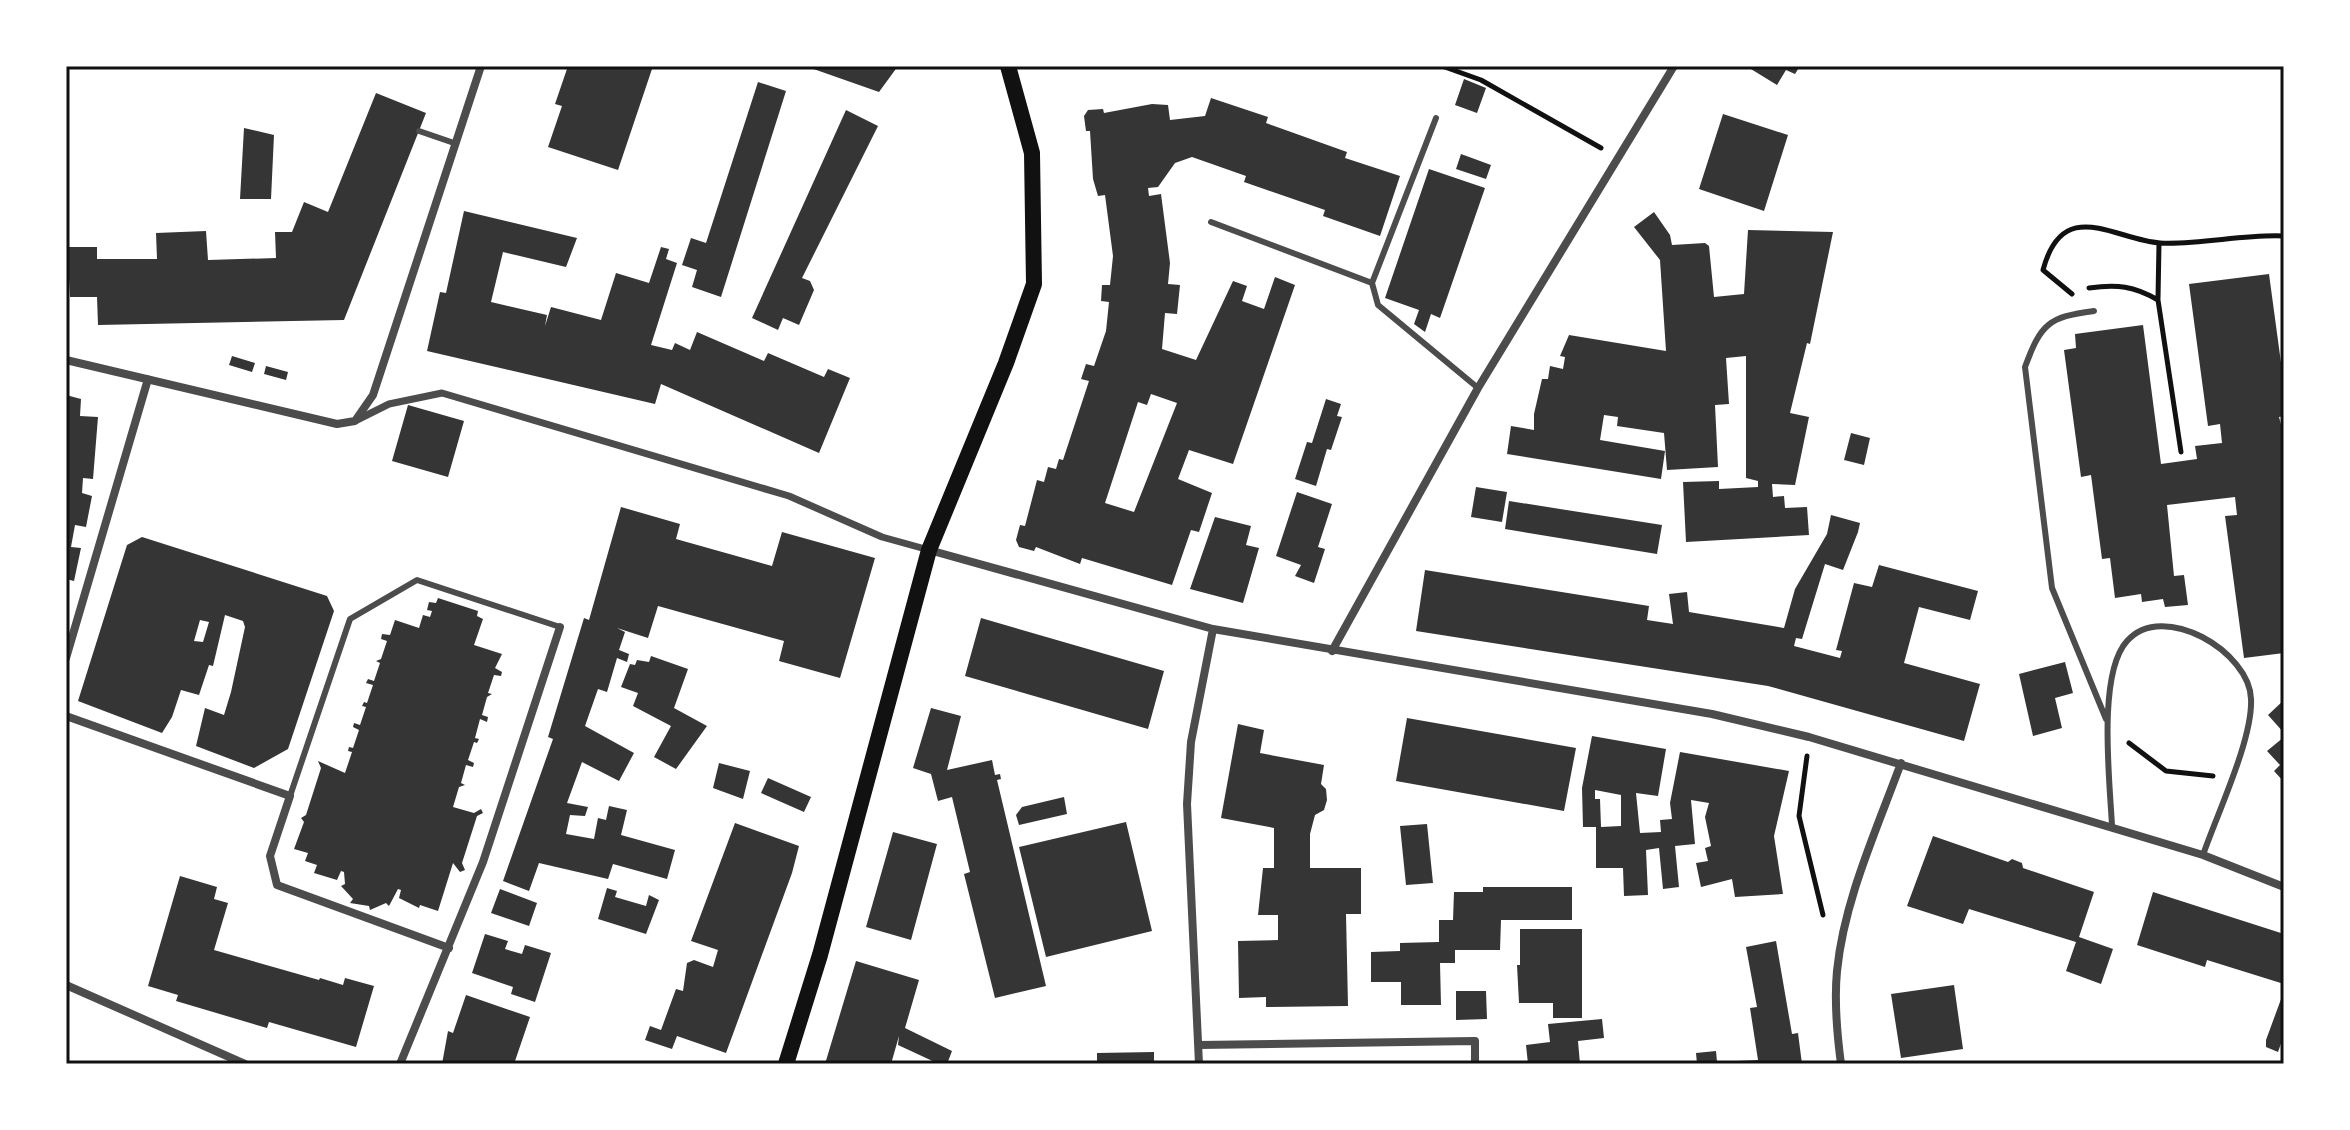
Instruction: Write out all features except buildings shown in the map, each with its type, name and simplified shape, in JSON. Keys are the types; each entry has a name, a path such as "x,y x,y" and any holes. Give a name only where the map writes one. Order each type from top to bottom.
{"main road":[{"path":"786,1064 820,955 929,550 1006,363 1034,284 1032,153 1008,66"}],"street":[{"path":"355,421 373,395 481,66"},
{"path":"1332,651 1478,388 1674,66"},
{"path":"66,360 337,424 355,421 389,404 442,393 789,496 882,537 1213,629 1712,714 1809,737 2112,826 2203,855 2284,887"},
{"path":"66,658 148,379"},
{"path":"400,1064 483,862 560,627"},
{"path":"1199,1064 1187,804 1191,742 1213,629"},
{"path":"66,716 290,796 270,856 277,885 449,948"},
{"path":"1841,1064 1837,1030 1837,970 1852,901 1901,763"},
{"path":"66,985 245,1064"},
{"path":"1199,1045 1475,1041 1475,1064"}],"lane":[{"path":"1436,118 1372,283 1378,305 1478,388"},
{"path":"419,131 454,143"},
{"path":"1211,222 1372,283"},
{"path":"2094,311 2050,320 2036,337 2025,367 2052,588 2106,719"},
{"path":"290,796 350,619 417,580 560,627"},
{"path":"2112,826 2106,719 2115,665 2126,642 2149,625 2175,625 2205,639 2235,664 2251,694 2251,724 2203,855"}],"path":[{"path":"1442,66 1481,80 1620,158"},
{"path":"2072,314 2072,291 2043,270 2049,248 2069,232 2097,225 2159,243 2284,236"},
{"path":"2159,243 2158,300 2181,452"},
{"path":"2088,288 2118,284 2139,289 2158,300"},
{"path":"1809,737 1799,816 1826,924"},
{"path":"2108,737 2126,739 2166,771 2201,773 2229,779"}]}
